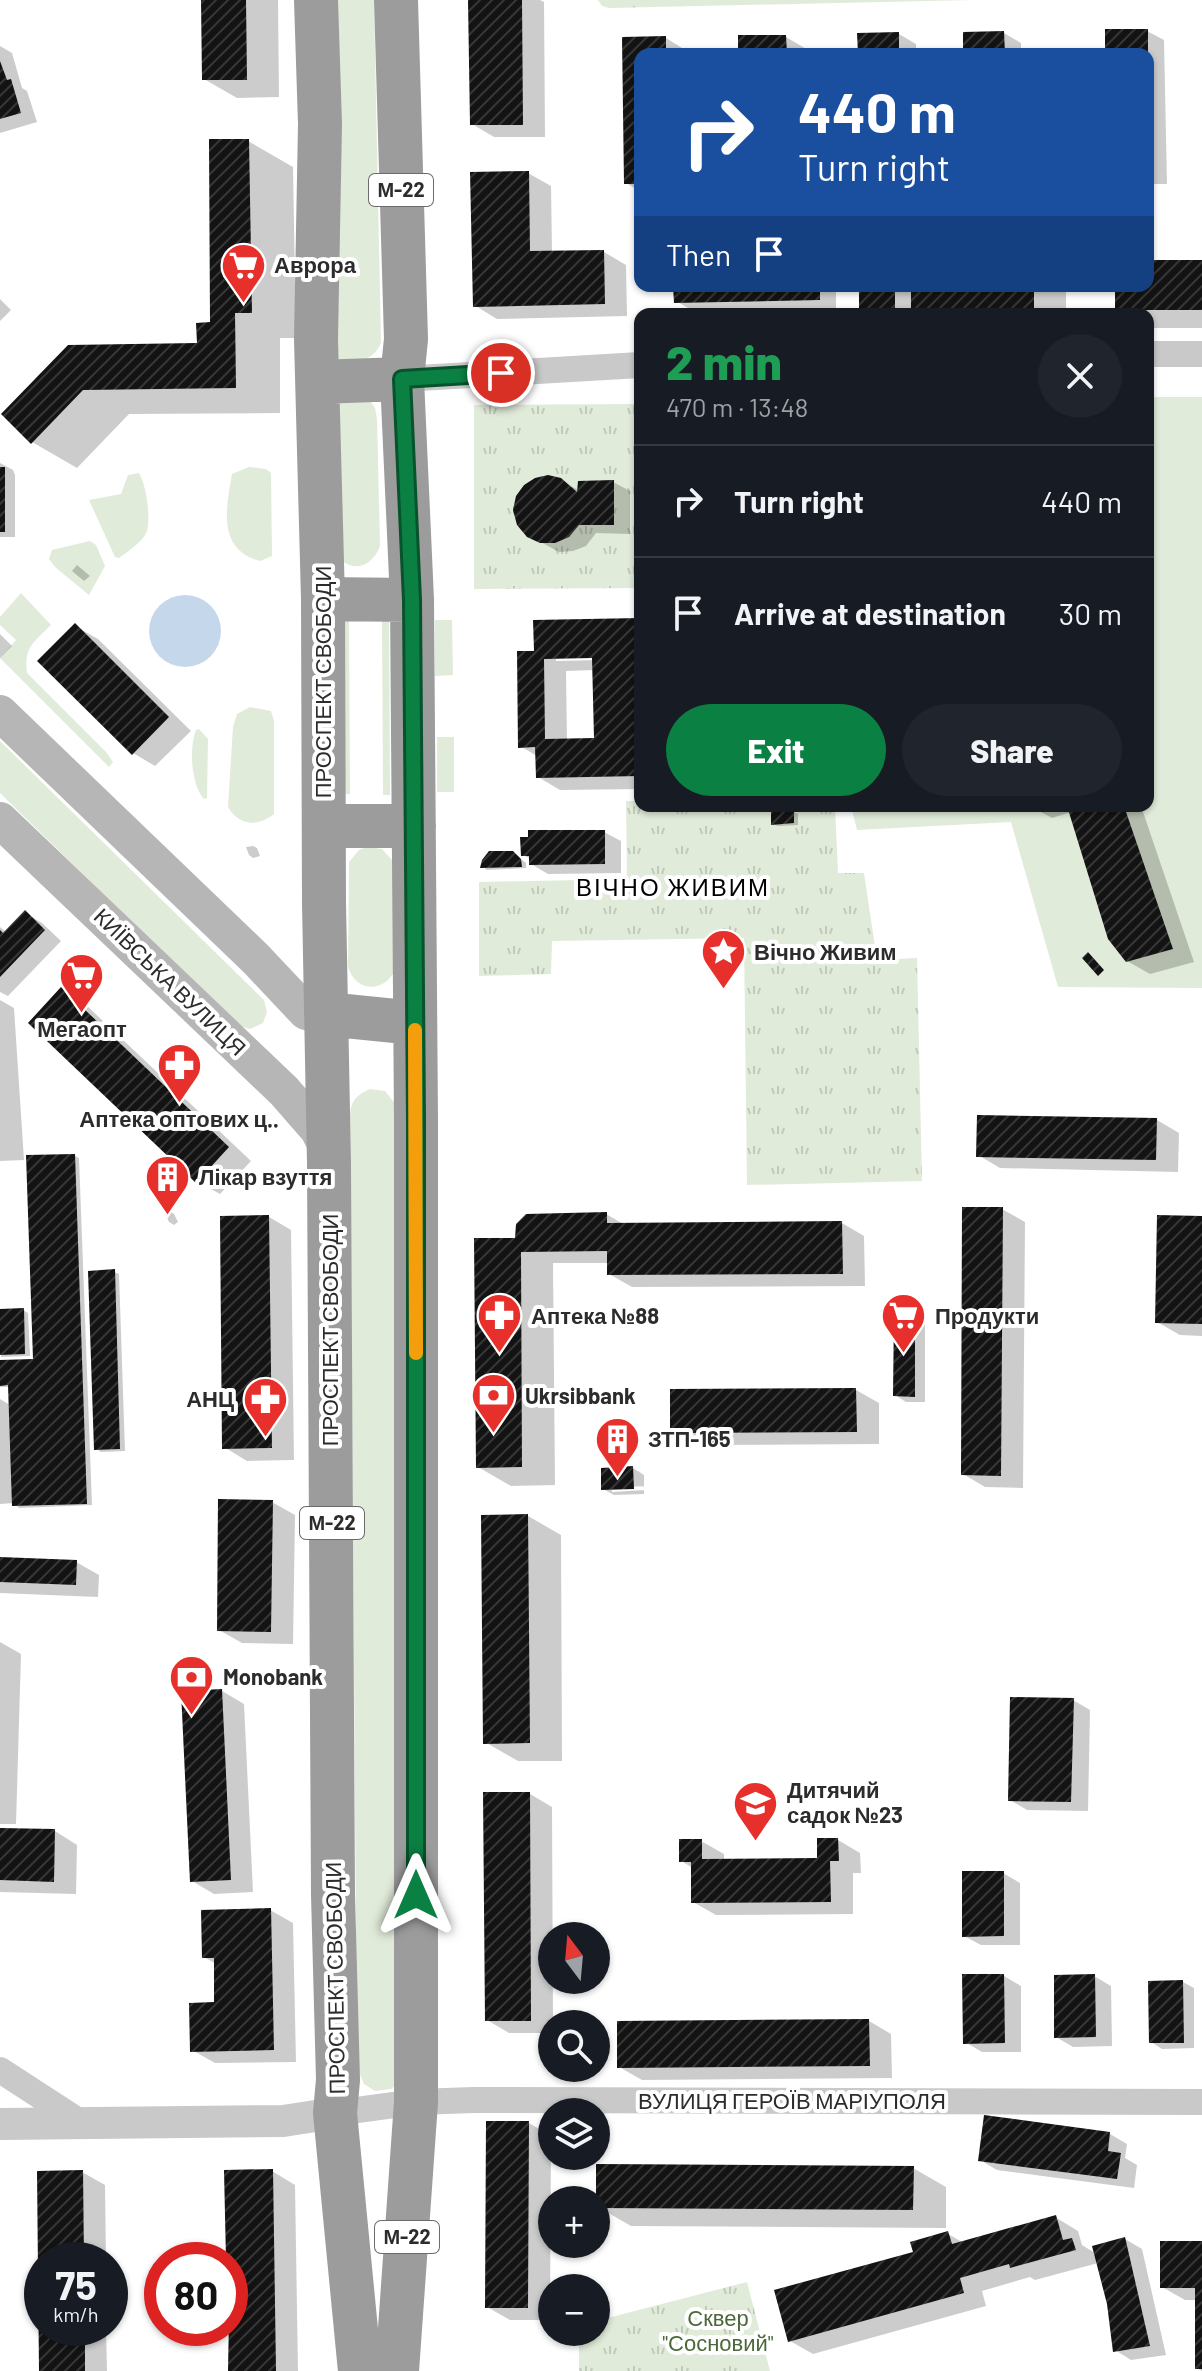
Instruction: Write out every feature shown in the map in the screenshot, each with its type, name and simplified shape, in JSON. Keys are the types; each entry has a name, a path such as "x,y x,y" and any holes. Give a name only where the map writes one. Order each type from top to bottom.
{"highway":[{"name":"ПРОСПЕКТ СВОБОДИ","path":"316,0 320,124 318,382 329,1152 333,1895 338,2080 335,2113 360,2371"},
{"name":"М-22","path":"396,0 406,339 402,379 412,600 416,2102 397,2371"},
{"path":"318,382 402,379"},
{"path":"323,599 412,600"},
{"path":"324,826 414,826"},
{"path":"326,1014 415,1023"}],"main road":[{"path":"0,713 256,959 306,1012 326,1014"},
{"name":"КИЇВСЬКА ВУЛИЦЯ","path":"0,820 284,1091 318,1130 329,1152"}],"street":[{"path":"1154,354 1202,354"},
{"path":"402,379 634,365"},
{"path":"0,2070 80,2122"},
{"name":"ВУЛИЦЯ ГЕРОЇВ МАРІУПОЛЯ","path":"0,2124 283,2121 416,2102 474,2100 1202,2102"}],"green space":[{"path":"330,0 374,0 381,343 369,357 359,359 340,360 334,353"},
{"path":"598,0 972,0 609,8 602,6"},
{"path":"1154,397 1202,397 1202,988 1058,987 1011,822 857,830 852,812 1154,812"},
{"path":"343,398 368,398 375,408 377,419 380,546 370,561 359,566 342,561 338,405"},
{"path":"634,404 634,588 474,589 474,405"},
{"path":"249,467 266,469 271,473 272,556 260,561 237,547 228,526 232,474"},
{"path":"139,473 147,501 147,531 135,546 119,558 115,557 89,500 121,494 128,475"},
{"path":"90,541 96,545 105,566 89,595 49,559 52,550"},
{"path":"21,593 51,625 29,651 27,673 106,752 113,762 109,767 0,658 16,640 0,625 0,617"},
{"path":"342,620 349,620 350,794 343,794"},
{"path":"435,620 452,620 453,675 435,676"},
{"path":"382,621 389,621 390,795 383,795"},
{"path":"250,707 271,711 274,721 274,814 255,823 243,821 228,807 233,727 237,714"},
{"path":"199,729 208,739 207,798 204,799 196,785 192,766 194,738"},
{"path":"437,737 454,737 454,792 437,792"},
{"path":"0,741 264,1000 267,1012 263,1023 250,1029 237,1025 0,793"},
{"path":"626,801 634,801 634,812 835,812 838,873 864,873 877,960 917,958 922,1181 747,1185 744,938 552,941 551,974 479,976 479,882 627,879"},
{"path":"367,847 382,849 393,861 394,972 383,984 369,987 356,981 348,966 349,862 359,850"},
{"path":"370,1089 385,1091 396,1105 396,2085 391,2089 375,2091 364,2084 357,2067 350,1114 356,1098"},
{"name":"Сквер \"Сосновий\"","path":"747,2282 770,2371 579,2371 579,2346 610,2346 610,2317"}],"water":[{"path":"185,595 205,601 215,611 221,631 215,651 205,661 185,667 165,661 155,651 149,631 155,611 165,601"}],"building":[{"path":"201,0 246,0 247,80 202,80"},
{"path":"468,0 522,0 523,125 470,125"},
{"path":"1105,29 1148,29 1148,48 1105,48"},
{"path":"1004,31 1005,48 963,48 963,32"},
{"path":"899,32 899,48 858,48 857,33"},
{"path":"738,35 786,35 787,48 738,48"},
{"path":"666,36 666,48 634,48 634,184 624,184 622,37"},
{"path":"0,61 7,80 11,79 21,113 0,119"},
{"path":"209,139 249,139 252,313 235,313 236,388 83,390 31,444 1,414 68,345 197,343 196,323 210,322"},
{"path":"529,171 530,251 604,250 605,304 473,307 470,172"},
{"path":"1154,260 1202,260 1202,310 1115,308 1115,292 1154,292"},
{"path":"673,292 820,292 820,300 674,303"},
{"path":"859,292 895,292 895,308 859,308"},
{"path":"911,292 1034,292 1034,308 911,308"},
{"path":"0,467 5,467 5,532 0,532"},
{"path":"548,475 561,478 577,492 578,481 614,480 614,525 579,525 569,537 555,543 540,543 527,537 517,525 513,510 516,496 524,485"},
{"path":"634,618 634,776 536,778 535,747 518,748 517,651 534,651 533,620","holes":["592,658 594,738 545,739 544,659"]},
{"path":"75,623 169,717 132,755 37,661"},
{"path":"771,812 794,812 794,823 771,825"},
{"path":"1069,812 1126,812 1173,949 1126,962 1108,939"},
{"path":"528,830 605,830 605,864 529,865 529,856 521,856 520,837 528,837"},
{"path":"489,851 513,851 521,859 522,867 480,868"},
{"path":"25,910 45,930 0,977 0,930 3,933"},
{"path":"1088,952 1104,970 1098,976 1082,958"},
{"path":"61,987 229,1147 196,1183 28,1023"},
{"path":"977,1115 1157,1118 1156,1160 976,1157"},
{"path":"75,1154 87,1504 12,1506 8,1385 0,1386 0,1360 33,1359 26,1155"},
{"path":"962,1207 1003,1207 1001,1476 961,1475"},
{"path":"607,1212 607,1223 842,1221 843,1274 607,1275 607,1251 521,1252 522,1467 476,1468 474,1238 515,1238 516,1224 526,1214"},
{"path":"269,1215 272,1448 222,1449 220,1216"},
{"path":"1157,1215 1202,1216 1202,1324 1155,1323"},
{"path":"115,1269 120,1449 94,1450 88,1271"},
{"path":"24,1308 25,1354 0,1355 0,1309"},
{"name":"Продукти","path":"894,1312 915,1313 915,1397 893,1396"},
{"path":"856,1388 857,1432 670,1433 670,1389"},
{"name":"ЗТП-165","path":"633,1466 634,1489 601,1490 601,1468"},
{"path":"218,1499 273,1500 271,1632 217,1631"},
{"path":"528,1514 530,1743 483,1744 481,1515"},
{"path":"0,1557 77,1560 76,1585 0,1582"},
{"path":"222,1689 231,1880 190,1882 181,1691"},
{"path":"1010,1697 1074,1698 1071,1802 1008,1801"},
{"path":"483,1792 530,1792 531,2021 485,2021"},
{"path":"0,1828 55,1829 54,1882 0,1880"},
{"path":"817,1838 838,1838 839,1861 830,1861 831,1902 691,1903 691,1862 679,1862 679,1839 702,1839 702,1859 817,1858"},
{"path":"962,1871 1004,1871 1004,1936 962,1937"},
{"path":"271,1908 274,2050 190,2052 189,2003 214,2002 214,1958 202,1958 201,1910"},
{"path":"962,1974 1004,1974 1005,2043 963,2044"},
{"path":"1095,1974 1096,2037 1054,2038 1054,1975"},
{"path":"1183,1980 1184,2043 1149,2043 1148,1981"},
{"path":"869,2019 870,2066 617,2068 617,2021"},
{"path":"984,2115 1110,2132 1108,2151 1121,2153 1117,2179 978,2161"},
{"path":"486,2121 529,2121 528,2308 485,2308"},
{"path":"610,2164 914,2166 913,2210 610,2208 610,2186 596,2186 596,2170 610,2170"},
{"path":"273,2169 276,2371 228,2371 228,2346 248,2346 248,2242 226,2242 224,2170"},
{"path":"83,2170 84,2242 38,2242 37,2171"},
{"path":"1056,2215 1063,2240 1072,2238 1076,2250 960,2278 964,2293 788,2342 774,2290 913,2252 910,2242 948,2231 952,2244"},
{"path":"1125,2237 1150,2346 1113,2352 1107,2304 1092,2246"},
{"path":"1160,2241 1202,2241 1202,2369 1195,2369 1195,2288 1160,2288"},
{"path":"39,2346 85,2346 85,2371 39,2371"}],"slow traffic":[{"path":"415,1030 416,1353"}],"place":[{"name":"Аврора","path":"243,304"},
{"name":"Вічно Живим","path":"723,991"},
{"name":"Мегаопт","path":"82,1015"},
{"name":"Аптека оптових ц‥","path":"179,1105"},
{"name":"Лікар взуття","path":"168,1216"},
{"name":"Аптека №88","path":"500,1355"},
{"name":"Продукти","path":"904,1355"},
{"name":"Ukrsibbank","path":"494,1435"},
{"name":"АНЦ","path":"265,1438"},
{"name":"ЗТП-165","path":"617,1478"},
{"name":"Monobank","path":"192,1716"},
{"name":"Дитячий садок №23","path":"756,1842"}],"district":[{"name":"ВІЧНО ЖИВИМ","path":"673,888"}],"route":[{"path":"416,1895 412,600 402,379 501,373"}]}
